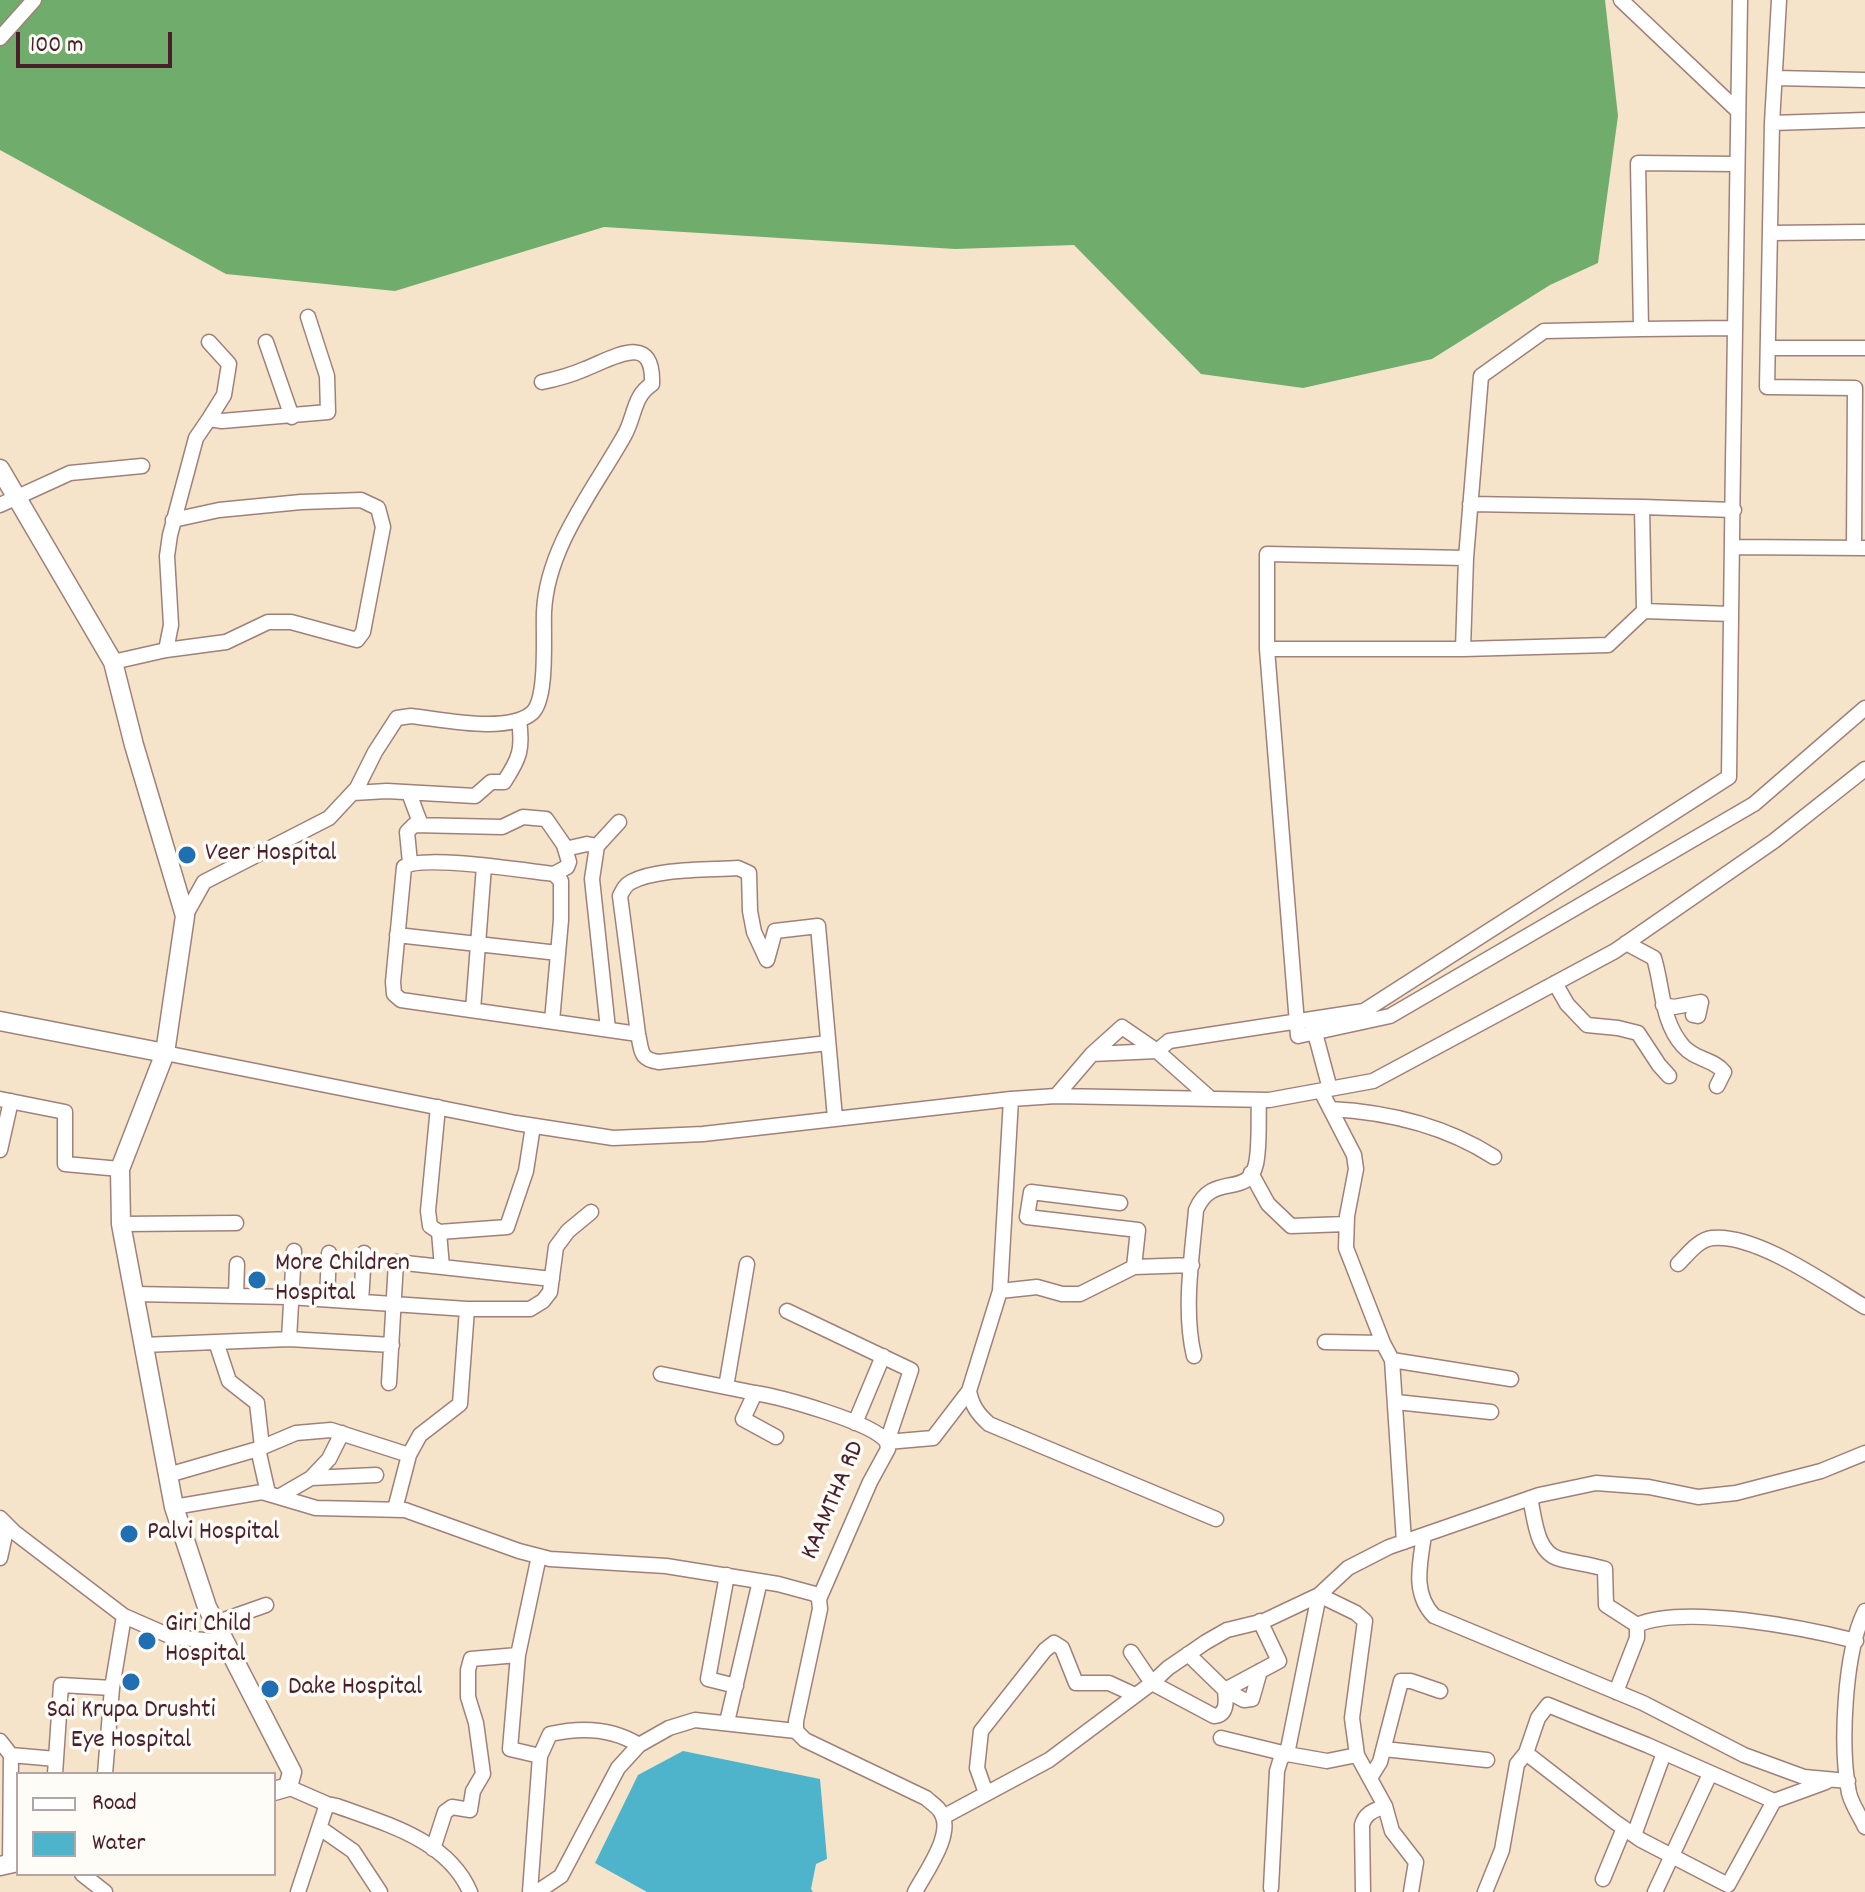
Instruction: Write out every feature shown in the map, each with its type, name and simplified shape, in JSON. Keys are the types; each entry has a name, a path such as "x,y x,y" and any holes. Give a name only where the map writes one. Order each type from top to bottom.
{"main road":[{"path":"2,475 8,500 113,662 134,745 185,916 165,1053 120,1169 121,1224 174,1507 207,1607 292,1772 281,1789"},
{"path":"0,1021 165,1053"}],"street":[{"path":"0,38 34,0"},
{"path":"1621,0 1738,111"},
{"path":"1092,1054 1157,1051 1169,1041 1364,1011 1729,777 1740,0"},
{"path":"1733,547 1860,548 1855,388 1767,387 1772,123 1779,0"},
{"path":"1775,78 1865,80"},
{"path":"1772,123 1865,120"},
{"path":"1641,329 1638,163 1736,164"},
{"path":"1770,233 1865,232"},
{"path":"209,419 292,417 328,412 327,376 308,317"},
{"path":"1463,649 1466,558 1481,376 1544,331 1734,328"},
{"path":"166,650 171,625 167,556 173,520 196,438 224,395 229,364 209,342"},
{"path":"266,342 292,417"},
{"path":"1768,348 1865,348"},
{"path":"185,916 204,882 329,818 353,793 397,718 411,716 501,724 534,712 541,696 545,588 557,556 585,501 627,432 641,391 652,384 653,368 645,356 636,351 628,352 542,382"},
{"path":"8,500 70,473 142,466"},
{"path":"113,662 166,650 226,642 268,622 291,622 357,640 363,632 383,527 378,508 361,500 266,504 173,520"},
{"path":"1470,504 1734,510"},
{"path":"1642,507 1644,611"},
{"path":"1466,558 1267,554 1267,649 1298,1036 1390,1016 1754,804 1865,708"},
{"path":"1267,649 1608,645 1644,611 1731,614"},
{"path":"353,793 387,791 475,796 491,782 504,782 518,762 522,745 519,720"},
{"path":"165,1053 533,1126 613,1138 703,1134 1011,1099 1056,1096 1259,1100 1326,1090 1373,1081 1626,943 1774,841 1865,769"},
{"path":"409,793 421,825"},
{"path":"410,863 407,832 414,825 502,827 523,817 546,819 565,849 569,862 567,867 554,874 484,866 410,863 404,867 394,994 401,1000 638,1034"},
{"path":"608,1029 592,879 597,846 619,822"},
{"path":"565,849 587,844 597,846"},
{"path":"473,1010 484,866"},
{"path":"828,1043 647,1061 642,1055 638,1034 620,896 624,887 632,881 662,874 738,868 749,873 754,932 767,960 775,931 818,926 835,1118"},
{"path":"552,1021 561,881 554,874"},
{"path":"397,935 558,953"},
{"path":"1626,943 1654,958 1660,976 1663,1005 1682,1045 1701,1060 1718,1064 1724,1072 1717,1086"},
{"path":"1555,983 1567,1004 1587,1025 1638,1033 1669,1076"},
{"path":"1663,1005 1674,1007 1701,1002 1698,1016 1693,1015"},
{"path":"1056,1096 1092,1054 1122,1027 1157,1051 1211,1099"},
{"path":"1315,1033 1330,1109 1354,1155 1356,1169 1346,1224 1346,1248 1392,1360 1404,1542"},
{"path":"1701,1060 1698,1047 1702,1043"},
{"path":"661,1374 781,1397 855,1423 882,1436 887,1442 933,1438 969,1391 1000,1291 1011,1099"},
{"path":"0,1150 6,1100 65,1112 65,1164 120,1169"},
{"path":"1194,1356 1190,1335 1196,1210 1200,1200 1213,1188 1236,1185 1251,1173 1256,1164 1259,1100"},
{"path":"438,1107 428,1211 430,1226 439,1232 507,1227 526,1171 533,1126"},
{"path":"1330,1109 1380,1113 1411,1120 1458,1136 1494,1157"},
{"path":"1251,1173 1268,1204 1291,1226 1346,1224"},
{"path":"1027,1217 1031,1192 1120,1203"},
{"path":"134,1294 289,1297 467,1309 530,1309 550,1292 556,1247 568,1231 591,1212"},
{"path":"1006,1214 1138,1230 1134,1267"},
{"path":"121,1224 236,1223"},
{"path":"439,1232 442,1267"},
{"path":"1678,1264 1695,1246 1710,1238 1730,1239 1769,1251 1865,1307"},
{"path":"289,1339 294,1251"},
{"path":"327,1299 329,1253"},
{"path":"361,1302 364,1253"},
{"path":"389,1383 396,1262 552,1279"},
{"path":"236,1296 237,1264"},
{"path":"726,1387 747,1264"},
{"path":"1000,1291 1037,1287 1062,1294 1080,1294 1134,1267 1192,1265"},
{"path":"395,1509 409,1455 420,1435 460,1404 467,1309"},
{"name":"KAAMTHA RD","path":"787,1311 911,1370 887,1442 888,1449 870,1482 819,1599 820,1609 796,1731"},
{"path":"143,1345 289,1339 392,1345"},
{"path":"216,1342 229,1381 257,1403 260,1448 274,1494"},
{"path":"1325,1342 1383,1343"},
{"path":"855,1423 883,1356"},
{"path":"1392,1360 1511,1379"},
{"path":"969,1391 971,1402 989,1424 1216,1519"},
{"path":"755,1393 743,1419 776,1437"},
{"path":"1396,1402 1491,1412"},
{"path":"168,1475 260,1448 296,1433 331,1430 409,1455"},
{"path":"311,1478 329,1459 342,1433"},
{"path":"943,1817 1049,1760 1133,1694 1227,1630 1260,1621 1319,1595 1348,1568 1404,1542 1530,1498 1596,1483 1649,1487 1698,1497 1736,1493 1821,1471 1865,1453"},
{"path":"274,1494 311,1478 376,1475"},
{"path":"174,1507 246,1493 274,1494 316,1508 395,1509 431,1518 539,1556 666,1566 727,1575 815,1594 819,1599"},
{"path":"1530,1498 1542,1545 1556,1558 1605,1569 1606,1605 1637,1625"},
{"path":"0,1558 4,1522"},
{"path":"4,1522 124,1616 172,1637 225,1642"},
{"path":"1424,1535 1419,1584 1425,1607 1434,1616 1616,1692 1744,1755 1796,1775 1848,1781"},
{"path":"539,1556 518,1655 510,1749 540,1756"},
{"path":"727,1575 708,1679 736,1686"},
{"path":"727,1722 760,1581"},
{"path":"1271,1888 1277,1771 1281,1758 1287,1754 1319,1595"},
{"path":"1319,1595 1356,1613 1365,1621 1352,1718 1357,1755 1385,1806 1392,1831 1416,1862 1411,1892"},
{"path":"215,1623 266,1605"},
{"path":"1865,1611 1847,1683 1848,1781 1850,1797 1865,1827"},
{"path":"105,1772 112,1688 124,1616"},
{"path":"1637,1625 1653,1618 1740,1621 1812,1630 1856,1641"},
{"path":"1188,1654 1225,1690 1244,1700 1252,1699 1260,1671 1279,1661 1260,1621"},
{"path":"1616,1692 1637,1638 1637,1625"},
{"path":"986,1793 977,1768 981,1731 1045,1650 1054,1643 1062,1648 1076,1683 1109,1683 1133,1694"},
{"path":"1131,1652 1152,1683 1214,1716 1219,1716 1226,1704 1225,1690"},
{"path":"433,1849 445,1812 452,1807 470,1810 473,1791 483,1774 476,1723 468,1697 471,1659 518,1655"},
{"path":"1370,1778 1380,1762 1401,1681 1411,1681 1440,1691"},
{"path":"11,1755 56,1766 61,1685 112,1688"},
{"path":"1485,1892 1502,1850 1517,1764 1526,1753 1538,1718 1548,1705 1774,1801"},
{"path":"537,1892 561,1876 618,1768 639,1745 669,1728 695,1720 796,1731 805,1740 926,1798 943,1817 945,1829 940,1847 915,1892"},
{"path":"530,1892 540,1756 550,1734 611,1731 639,1745"},
{"path":"1221,1738 1327,1761 1357,1755"},
{"path":"0,1741 11,1755 14,1807 9,1864"},
{"path":"1384,1749 1487,1760"},
{"path":"1526,1753 1629,1832 1726,1888 1774,1801 1831,1780"},
{"path":"1603,1879 1629,1832 1664,1753"},
{"path":"1655,1892 1710,1774"},
{"path":"281,1789 420,1837 462,1875 470,1892"},
{"path":"298,1892 327,1804"},
{"path":"1363,1892 1362,1825 1371,1812 1385,1806"},
{"path":"320,1828 353,1851 380,1892"},
{"path":"459,1892 462,1875"},
{"path":"85,1876 105,1892"}],"green space":[{"path":"0,0 1605,0 1618,116 1598,263 1550,285 1432,359 1303,388 1201,374 1074,245 955,249 604,227 395,291 226,274 0,150"}],"water":[{"path":"683,1751 820,1779 827,1859 816,1864 813,1892 647,1892 595,1863 638,1775"}],"place":[{"name":"Veer Hospital","path":"187,855"},
{"name":"More Children Hospital","path":"257,1280"},
{"name":"Palvi Hospital","path":"129,1534"},
{"name":"Giri Child Hospital","path":"147,1641"},
{"name":"Sai Krupa Drushti Eye Hospital","path":"131,1682"},
{"name":"Dake Hospital","path":"270,1689"}]}
